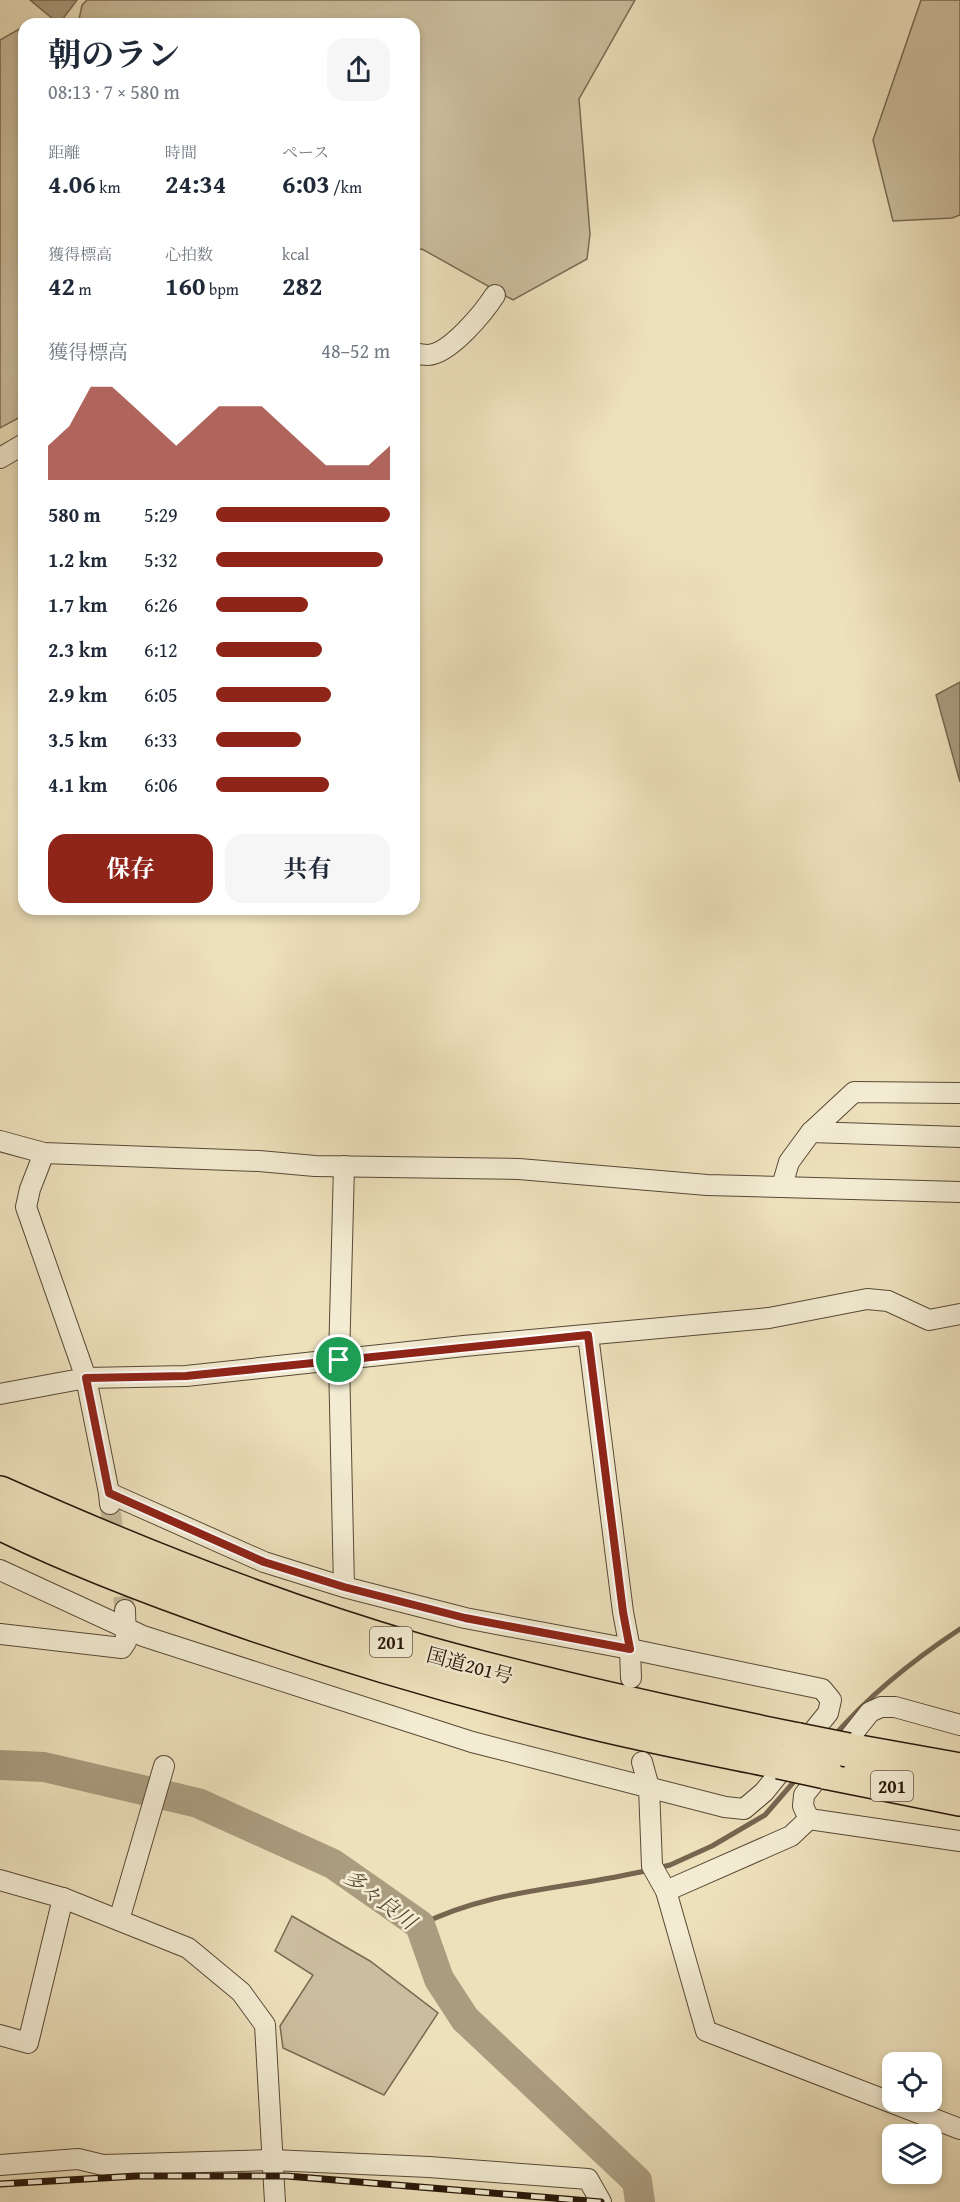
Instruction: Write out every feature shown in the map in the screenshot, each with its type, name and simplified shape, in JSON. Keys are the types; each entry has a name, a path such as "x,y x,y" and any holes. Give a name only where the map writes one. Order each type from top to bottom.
{"highway":[{"name":"国道201号","path":"0,1493 182,1570 298,1612 406,1647 533,1682 657,1711 788,1751 825,1772 960,1799"},
{"name":"国道201号","path":"0,1523 161,1592 304,1642 422,1679 577,1719 788,1751 848,1750 960,1770"}],"street":[{"path":"420,354 430,355 454,343 484,312 495,295"},
{"path":"0,458 18,448"},
{"path":"782,1186 789,1162 811,1132 854,1092 960,1093"},
{"path":"811,1132 960,1137"},
{"path":"0,1141 45,1153 344,1166 519,1169 707,1185 960,1192"},
{"path":"0,1570 126,1619 472,1742 725,1807 744,1809 764,1792 828,1713 831,1700 822,1689 465,1618 344,1587 264,1562 110,1500 86,1378 26,1208 30,1189 45,1153"},
{"path":"344,1166 339,1360 344,1587"},
{"path":"0,1394 86,1378 186,1376 769,1318 867,1299 888,1301 929,1320 960,1314"},
{"path":"588,1335 623,1612 630,1649 631,1678"},
{"path":"0,1634 122,1648 126,1642 126,1619"},
{"path":"809,1819 803,1806 804,1795 870,1712 881,1707 895,1707 960,1725"},
{"path":"642,1762 649,1787 652,1866 665,1887 706,2031 960,2129"},
{"path":"119,1920 164,1766"},
{"path":"665,1887 790,1836 809,1819"},
{"path":"809,1819 960,1841"},
{"path":"0,1880 63,1898 188,1948 241,1992 265,2025 275,2202"},
{"path":"0,2035 28,2043 63,1898"},
{"path":"0,2165 78,2159 103,2165 272,2160 429,2167 588,2179 601,2202"}],"shaded area":[{"path":"30,0 77,0 64,18 52,18"},
{"path":"87,0 635,0 579,99 590,234 587,259 513,300 420,250 420,18 79,18 82,5"},
{"path":"921,0 960,0 960,215 952,218 893,221 873,140"},
{"path":"18,30 18,418 0,428 0,40"},
{"path":"960,682 960,782 936,695"},
{"path":"292,1916 370,1961 438,2013 384,2095 283,2048 280,2026 313,1975 275,1951"}],"waterway":[{"path":"834,1736 893,1678 960,1629"},
{"name":"多々良川","path":"0,1765 44,1767 198,1803 333,1864 420,1925 439,1979 465,2019 637,2181 640,2202"},
{"path":"658,1868 712,1846 765,1815 798,1777"},
{"path":"420,1925 476,1903 504,1896 649,1870"}],"tunnel":[{"path":"110,1507 125,1610"}],"railway":[{"path":"0,2184 137,2176 287,2176 601,2202"}],"route":[{"path":"588,1335 623,1612 630,1649 515,1629 344,1587 264,1562 168,1517 109,1493 86,1378 186,1376 339,1360 588,1335"}]}
